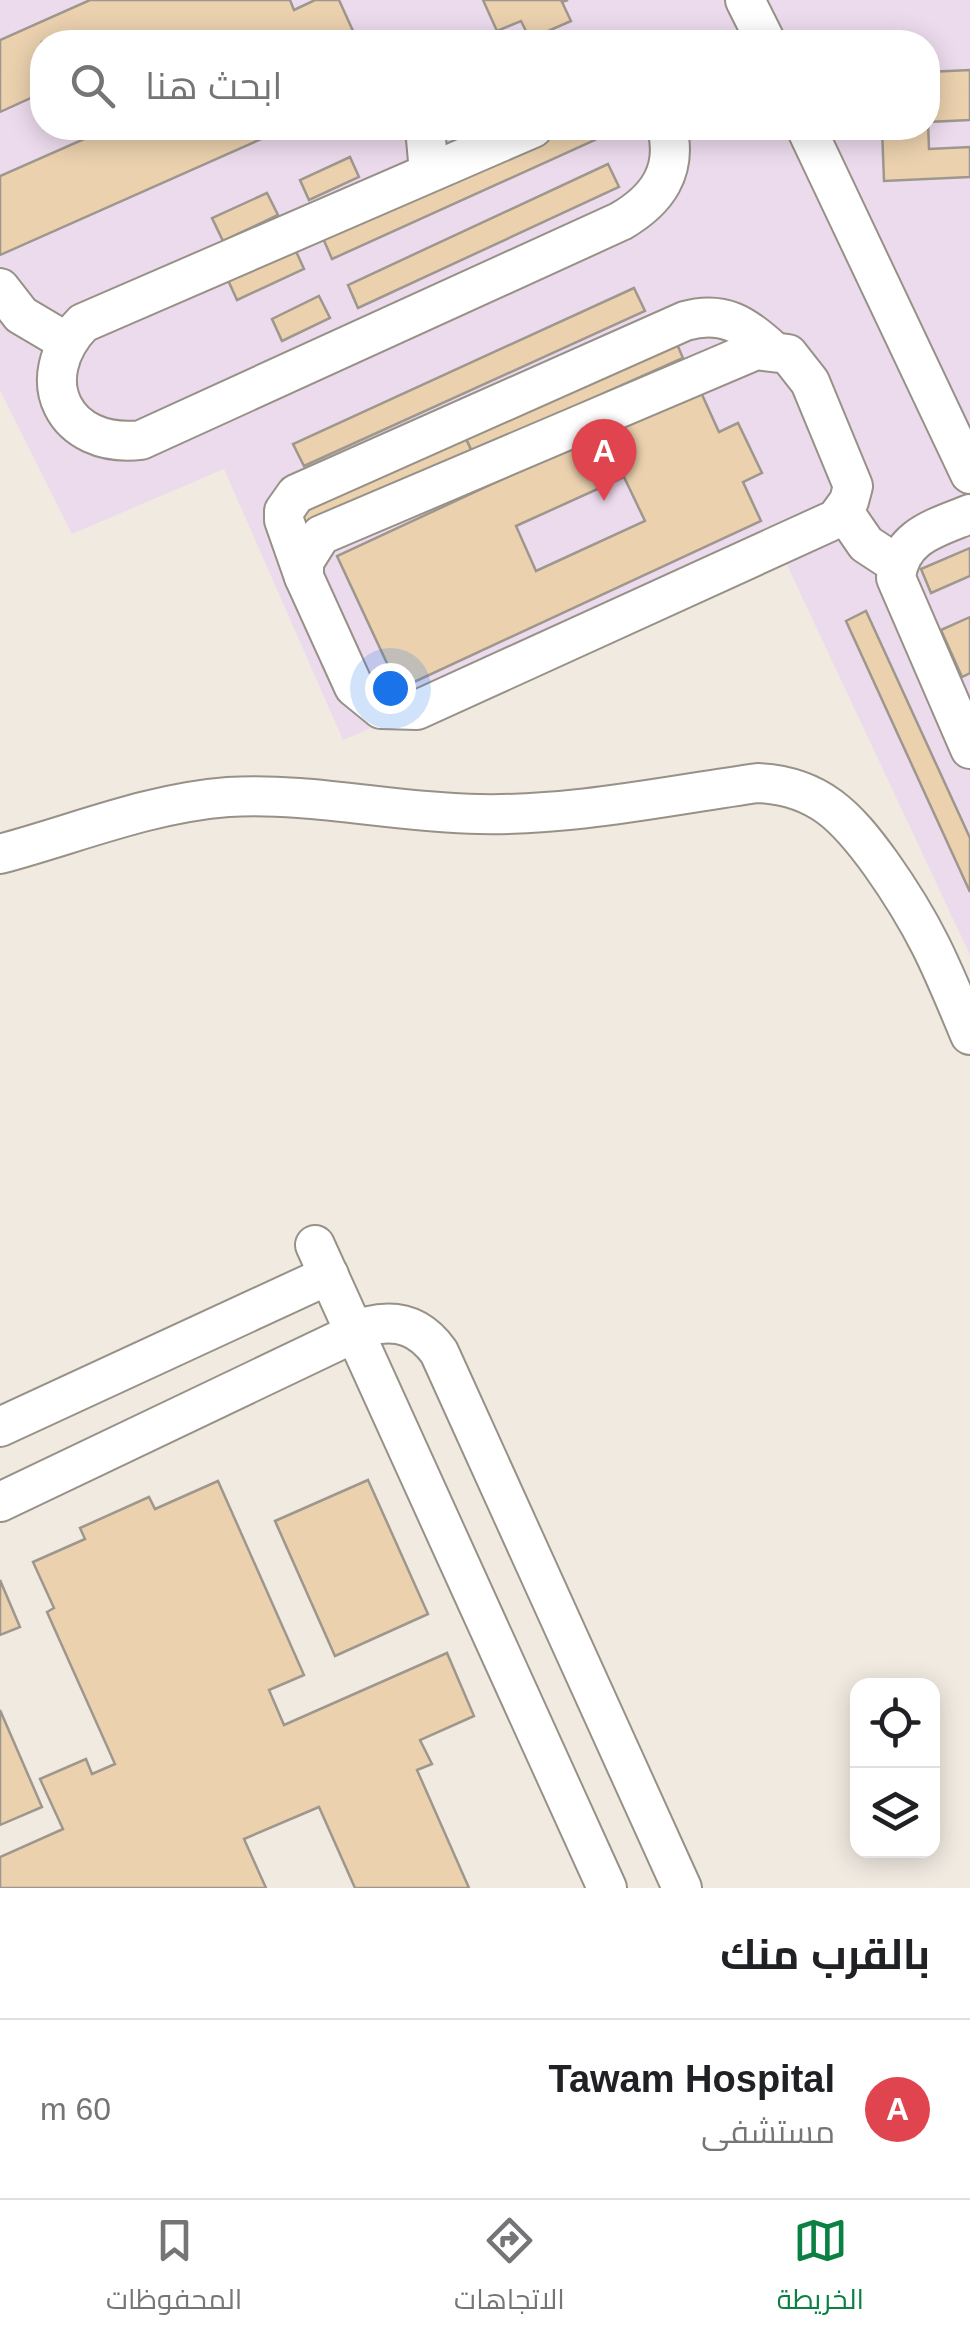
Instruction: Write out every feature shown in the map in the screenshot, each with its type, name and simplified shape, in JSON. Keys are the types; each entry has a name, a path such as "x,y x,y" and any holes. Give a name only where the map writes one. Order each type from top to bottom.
{"lane":[{"path":"426,140 429,172"},
{"path":"505,140 82,323 65,341 57,362 56,385 63,407 77,424 96,437 118,442 141,440 642,208 660,190 669,167 668,140"},
{"path":"812,140 970,474"},
{"path":"0,288 21,315 65,341"},
{"path":"304,577 304,562 321,536 735,356 772,350 788,354 810,382 849,472 852,486 844,512 822,527 451,695 399,712 382,709 354,687 304,577 284,520 284,511 296,494 686,321 721,316 740,323 772,350"},
{"path":"844,512 866,544 898,565"},
{"path":"970,514 916,538 898,565 898,590 970,749"},
{"path":"0,854 134,814 230,797 315,800 430,812 530,814 778,784 819,797 854,826 930,937 970,1035"},
{"path":"0,1427 322,1260 607,1888"},
{"path":"0,1502 356,1333 386,1322 417,1329 439,1352 682,1888"}],"shaded area":[{"path":"0,0 970,0 970,955 781,552 343,740 224,469 72,534 0,390"}],"building":[{"path":"90,0 290,0 294,10 315,0 339,0 353,30 30,30 30,98 0,112 0,40"},
{"path":"483,0 568,0 562,2 571,21 550,30 526,30 521,21 497,30"},
{"path":"970,70 970,120 940,121 940,71"},
{"path":"82,140 259,140 0,255 0,176"},
{"path":"535,140 595,140 332,259 322,236"},
{"path":"882,140 929,140 929,149 970,147 970,177 884,181"},
{"path":"350,157 359,177 309,200 300,180"},
{"path":"608,164 619,187 358,308 348,285"},
{"path":"267,193 278,215 223,241 212,218"},
{"path":"295,249 304,269 237,300 228,280"},
{"path":"634,288 645,311 304,466 293,444"},
{"path":"319,296 330,318 282,341 272,319"},
{"path":"673,335 683,358 472,452 462,430"},
{"path":"699,388 719,432 738,423 762,473 743,482 761,521 399,689 337,556","holes":["624,477 645,521 536,571 516,526"]},
{"path":"462,430 472,452 299,530 288,508"},
{"path":"970,548 970,576 931,593 921,569"},
{"path":"866,611 970,838 970,892 846,621"},
{"path":"970,617 970,673 962,677 941,630"},
{"path":"368,1480 428,1614 335,1656 275,1521"},
{"path":"218,1481 304,1675 269,1690 284,1725 447,1653 474,1716 420,1740 432,1764 417,1770 469,1888 355,1888 319,1807 244,1839 266,1888 0,1888 0,1857 63,1829 40,1779 86,1759 92,1774 115,1764 47,1612 54,1608 33,1562 85,1539 80,1528 149,1497 155,1509"},
{"path":"0,1580 20,1627 0,1635"},
{"path":"0,1710 42,1807 0,1825"}],"place":[{"name":"Tawam Hospital","path":"604,501"}]}
